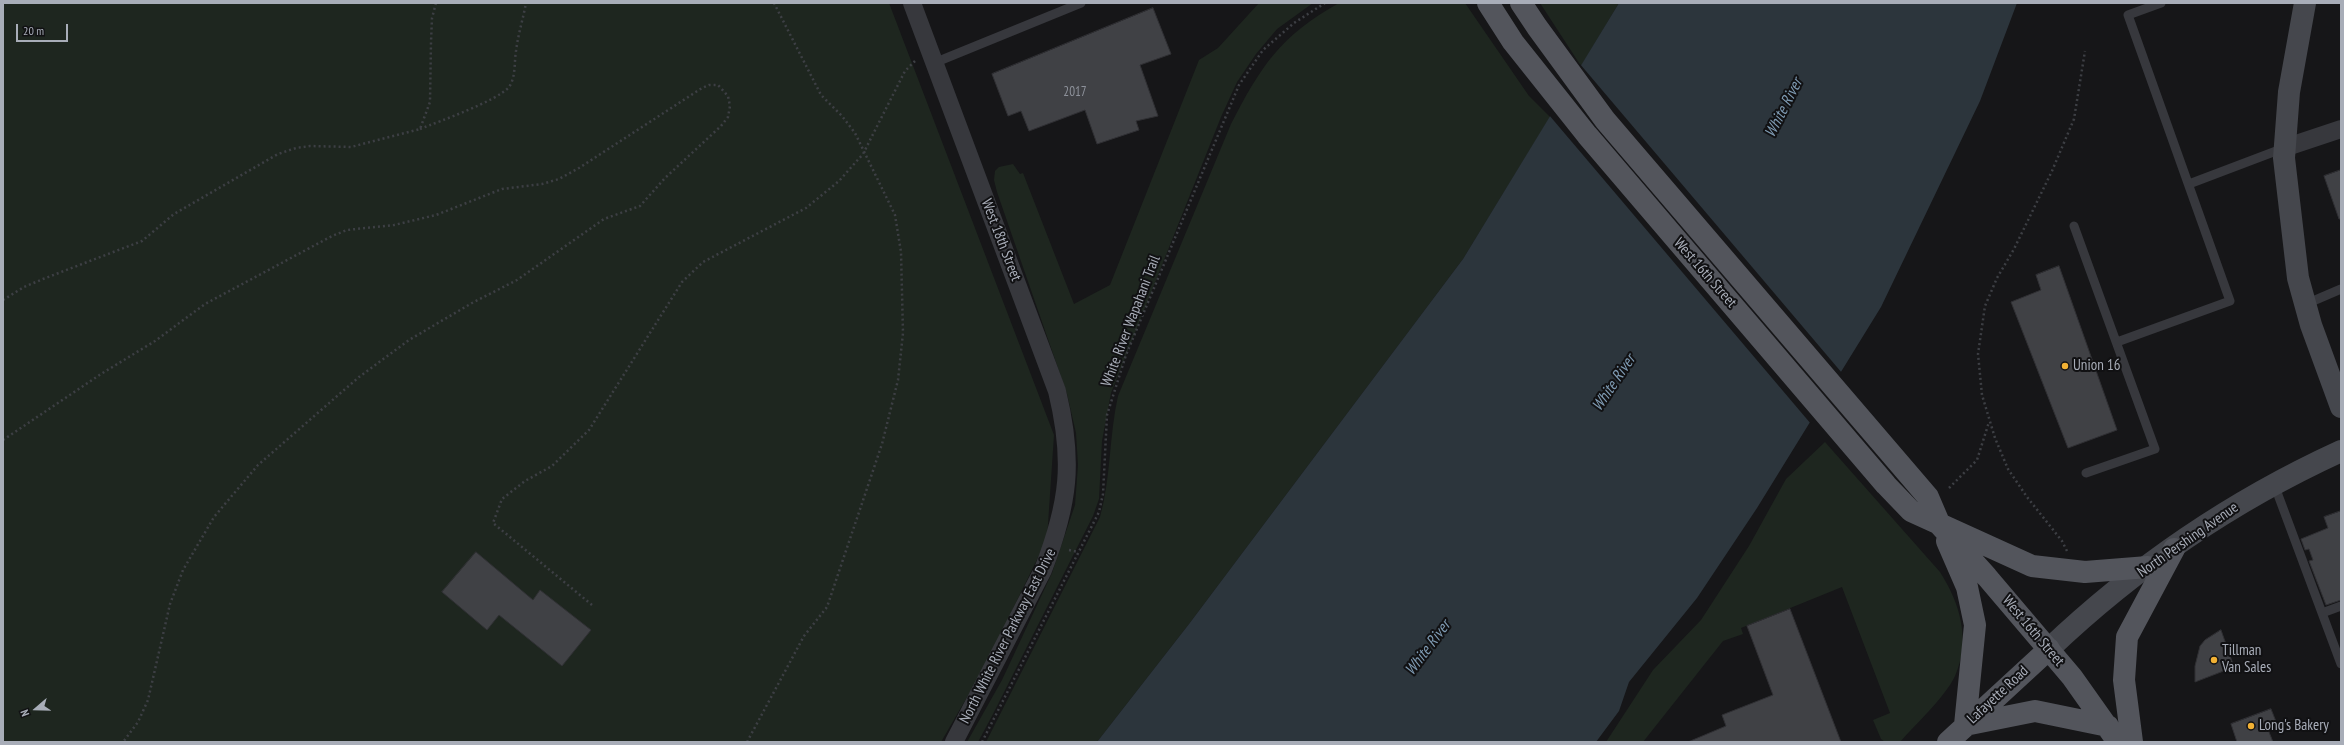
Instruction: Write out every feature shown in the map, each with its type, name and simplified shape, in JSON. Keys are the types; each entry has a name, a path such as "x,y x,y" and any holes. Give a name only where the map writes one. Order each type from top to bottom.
{"main road":[{"name":"West 16th Street","path":"1488,3 1513,42 1587,135 1886,485 1911,511 1940,525"},
{"name":"West 16th Street","path":"1521,3 1605,120 1928,497 1940,525 2079,686 2113,734"},
{"path":"2305,3 2289,92 2284,148 2294,254 2311,325 2341,407"},
{"name":"North Pershing Avenue","path":"2048,649 2115,591 2206,525 2274,484 2341,451"},
{"path":"1940,525 2032,566 2084,572 2148,567"},
{"path":"1940,525 1967,587 1975,625 1965,725 2036,711 2113,734"},
{"path":"2132,742 2124,680 2127,636 2174,548"},
{"name":"Lafayette Road","path":"1948,742 2048,649"}],"street":[{"name":"West 18th Street","path":"912,3 1057,391 1066,441 1066,482"},
{"path":"2284,148 2341,129"},
{"name":"North White River Parkway East Drive","path":"954,742 1050,554 1062,515 1066,482"}],"lane":[{"path":"931,55 1081,3"},
{"path":"2116,342 2230,301 2128,15 2161,3"},
{"path":"2189,184 2284,148"},
{"path":"2074,226 2155,449 2086,473"},
{"path":"2306,304 2341,289"},
{"path":"2274,484 2341,664"},
{"path":"2322,614 2341,606"}],"path":[{"path":"420,129 430,102 432,18 436,3"},
{"path":"3,300 37,282 142,241 174,214 234,182 278,154 296,148 310,146 351,147 420,129 500,95 510,86 514,73 516,51 526,3"},
{"path":"747,742 804,636 827,607 882,444 898,380 903,333 901,252 894,215 852,129 842,116 821,95 774,3"},
{"name":"White River Wapahani Trail","path":"982,742 1099,512 1104,494 1108,415 1126,355 1239,86 1263,50 1294,23 1325,3"},
{"path":"2068,553 2062,541 2027,498 2008,469 1990,422 1982,395 1978,354 1985,306 1996,278 2014,249 2052,171 2074,119 2085,51"},
{"path":"592,606 493,523 502,499 525,481 552,466 589,430 682,282 703,262 806,208 839,180 864,154 905,71 931,55"},
{"path":"3,440 82,386 155,341 205,304 332,236 346,230 394,225 436,215 502,189 542,184 559,179 579,168 709,84 718,85 728,96 730,106 728,117 721,126 688,154 640,206 604,219 516,280 472,303 409,340 358,377 258,465 214,516 183,570 170,604 148,700 138,722 124,742"},
{"path":"1949,488 1977,460 1990,422"}],"shaded area":[{"path":"3,3 889,3 1054,435 1047,539 985,666 941,742 3,742"},
{"path":"1259,3 1313,3 1277,29 1256,54 1237,82 1221,117 1111,393 1102,441 1099,499 1093,516 978,742 967,742 1002,680 1052,573 1075,505 1078,465 1076,433 1067,394 997,192 994,180 995,171 999,167 1013,164 1020,174 1023,173 1074,304 1110,285 1199,60 1218,48"},
{"path":"1339,3 1465,3 1529,96 1550,117 1463,259 1189,624 1097,742 986,742 1100,517 1104,502 1118,396 1231,124 1252,85 1274,54 1301,28"},
{"path":"1540,3 1619,3 1581,66"},
{"path":"1825,442 1940,572 1947,584 1958,609 1963,635 1960,662 1951,684 1930,710 1900,742 1885,742 1881,739 1873,720 1890,713 1842,587 1741,628 1743,634 1723,641 1643,742 1606,742 1653,670 1701,620 1749,546 1786,479"}],"water":[{"name":"White River","path":"1619,3 2017,3 1980,101 1881,307 1757,508 1697,598 1629,682 1619,711 1596,742 1097,742 1189,624 1463,259"}],"pier":[{"path":"1580,64 1842,373 1811,424 1549,115"}],"building":[{"path":"1153,8 1171,54 1140,65 1158,116 1136,121 1139,130 1097,144 1085,110 1029,131 1021,111 1008,116 992,74"},
{"path":"2341,170 2341,219 2339,219 2324,176"},
{"name":"Union 16","path":"2059,266 2117,430 2068,448 2011,302 2041,290 2036,275"},
{"path":"2341,511 2341,600 2326,605 2309,561 2313,560 2309,549 2305,550 2301,539 2328,528 2324,517"},
{"path":"476,552 533,600 540,590 591,630 562,666 499,615 487,630 442,592"},
{"path":"1790,609 1841,742 1688,742 1726,726 1722,715 1773,695 1747,626"},
{"name":"Tillman Van Sales","path":"2221,630 2234,667 2195,682 2195,666 2200,646 2205,640"},
{"name":"Long's Bakery","path":"2271,709 2277,724 2267,727 2273,742 2237,742 2231,724"}],"place":[{"name":"Union 16","path":"2065,366"},
{"name":"Tillman Van Sales","path":"2214,660"},
{"name":"Long's Bakery","path":"2251,726"}]}
